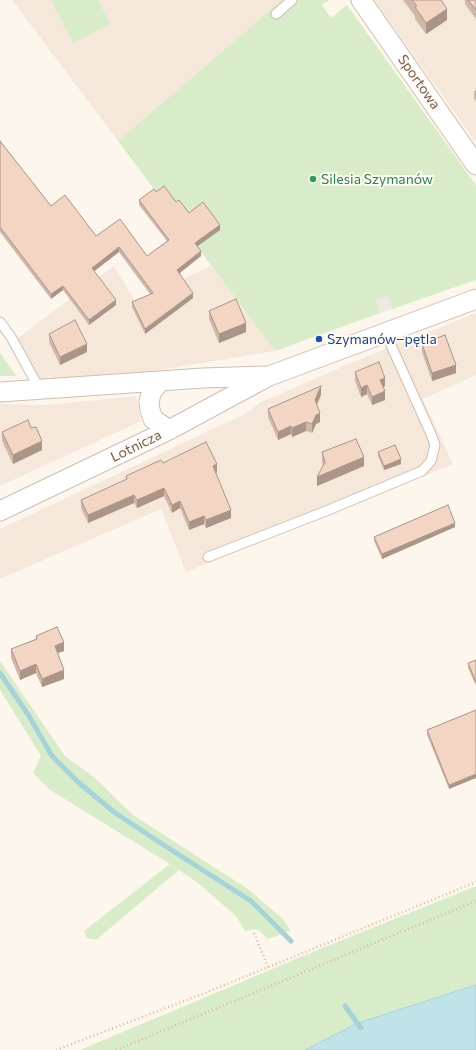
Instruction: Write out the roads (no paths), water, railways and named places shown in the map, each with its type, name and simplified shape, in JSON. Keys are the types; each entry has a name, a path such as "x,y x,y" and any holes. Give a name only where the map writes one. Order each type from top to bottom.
{"street":[{"name":"Sportowa","path":"361,0 476,165"},
{"name":"Lotnicza","path":"0,511 169,430 269,376 476,299"},
{"name":"Lotnicza","path":"0,392 269,376"},
{"path":"160,382 152,391 149,401 150,410 153,418 169,430"}],"lane":[{"path":"276,14 292,0"},
{"path":"0,322 11,337 40,390"},
{"path":"208,557 326,511 422,471 431,461 435,445 385,332"}],"water":[{"path":"476,985 476,1050 305,1050 358,1023"}],"waterway":[{"path":"0,673 29,716 52,756 78,782 114,812 251,901 291,941"},
{"path":"345,1006 361,1028"}],"place":[{"name":"Silesia Szymanów","path":"313,179"},
{"name":"Szymanów–pętla","path":"319,339"}]}
